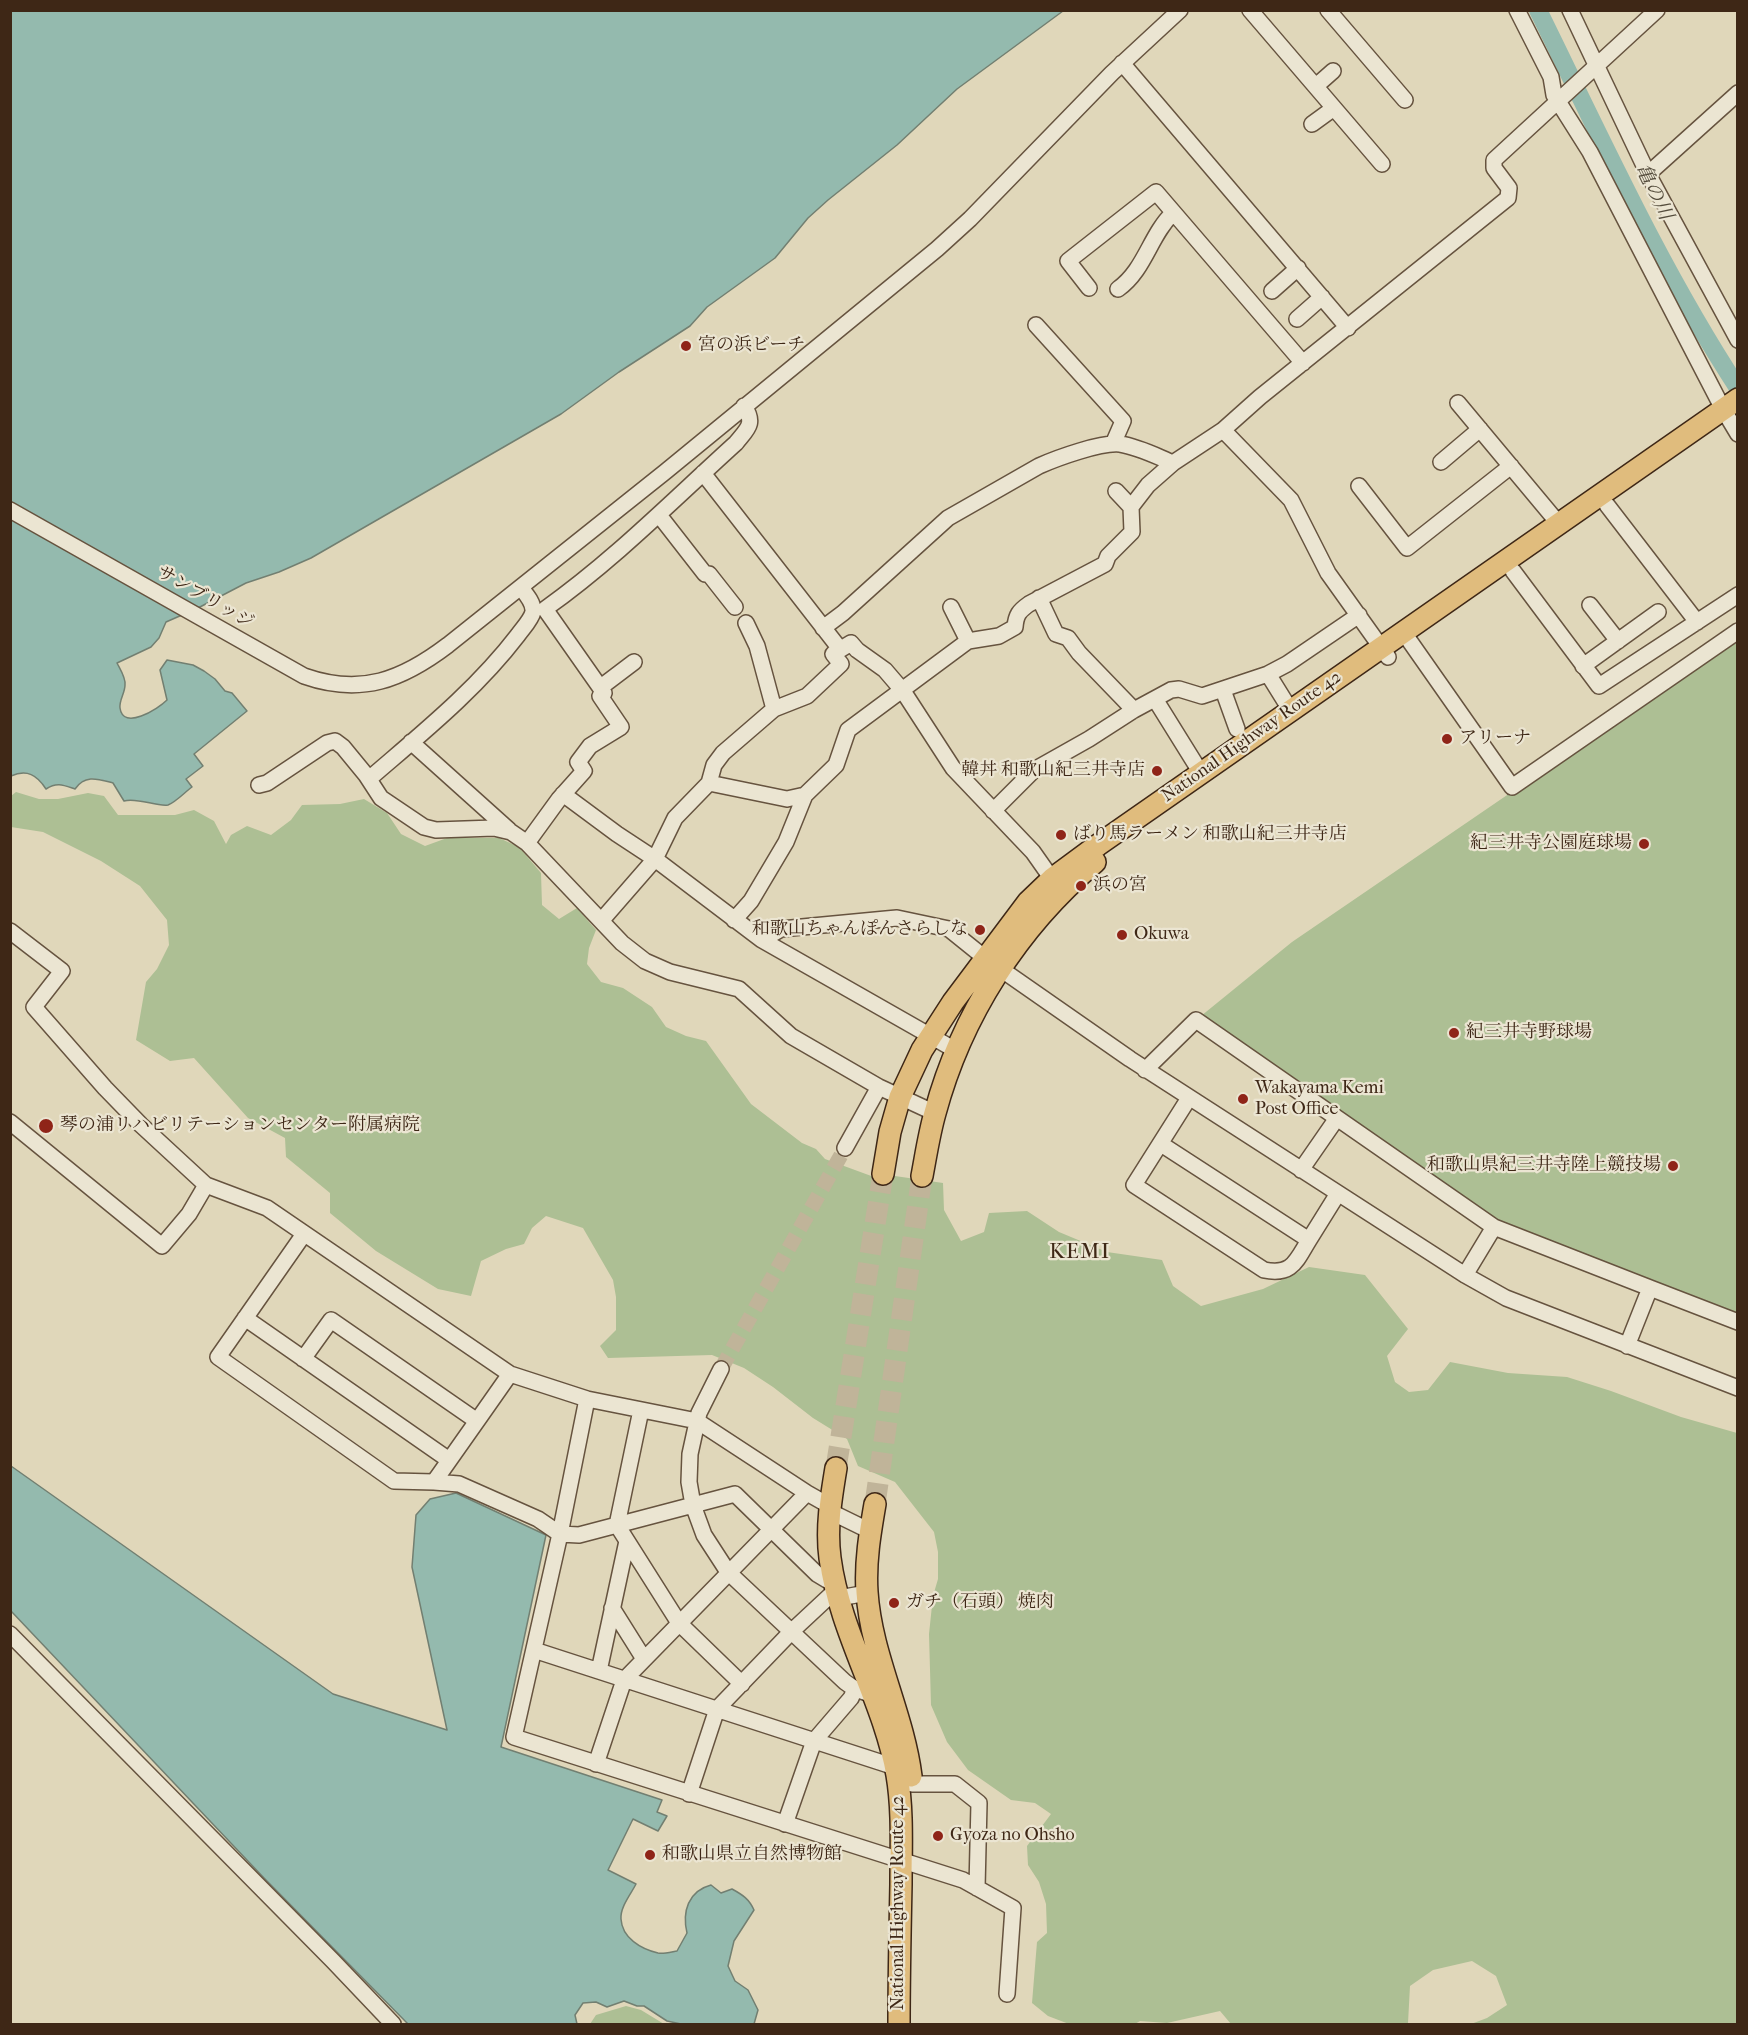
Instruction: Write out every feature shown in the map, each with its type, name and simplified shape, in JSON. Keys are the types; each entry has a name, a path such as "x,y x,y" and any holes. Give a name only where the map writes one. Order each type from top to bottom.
{"highway":[{"name":"National Highway Route 42","path":"1407,637 1513,571 1732,414"},
{"name":"National Highway Route 42","path":"883,1174 890,1132 900,1097 922,1050 953,1002 1022,937 1049,906 1106,852 1407,637 1559,524 1732,414"},
{"name":"National Highway Route 42","path":"922,1176 935,1113 957,1051 974,1015 993,963 1028,903 1052,879 1201,773 1291,711 1385,652"},
{"name":"National Highway Route 42","path":"836,1468 829,1509 828,1540 836,1589 864,1692 885,1728 896,1767 907,1863 912,2025"},
{"name":"National Highway Route 42","path":"875,1504 870,1531 867,1593 875,1641 907,1750 912,1784 899,2025"}],"street":[{"name":"サンブリッジ","path":"10,510 304,676 316,680 362,686 390,679 435,656 937,249 983,206 1122,63 1180,10"},
{"path":"1250,10 1382,164"},
{"path":"1328,10 1405,100"},
{"path":"1517,10 1551,77 1554,95 1559,99 1590,152 1732,414"},
{"path":"1570,10 1595,67 1648,174 1737,340"},
{"path":"734,920 751,901 786,842 805,795 836,765 848,730 968,641 999,636 1015,627 1019,611 1039,598 1106,564 1108,556 1132,532 1131,507 1148,485 1173,463 1223,430 1508,198 1509,188 1494,168 1494,160 1657,10"},
{"path":"1122,63 1348,328"},
{"path":"1316,86 1332,71"},
{"path":"1648,174 1737,93"},
{"path":"1312,124 1334,108"},
{"path":"1089,288 1068,261 1156,192 1304,363"},
{"path":"1118,289 1139,267 1158,230 1173,213"},
{"path":"1272,291 1298,268"},
{"path":"1296,319 1322,297"},
{"path":"1036,325 1123,421 1113,444"},
{"path":"1458,403 1559,524"},
{"path":"369,779 492,667 539,610 597,570 736,443 750,424 751,418 744,406"},
{"path":"1441,462 1480,429"},
{"path":"1223,430 1291,500 1328,573 1385,652"},
{"path":"823,628 843,613 948,518 1039,466 1113,444 1140,449 1173,463"},
{"path":"1359,486 1407,548 1511,466"},
{"path":"703,473 840,649"},
{"path":"1116,491 1131,507"},
{"path":"1607,505 1697,622"},
{"path":"659,515 705,574 709,574 735,607"},
{"path":"1513,571 1599,686 1737,595"},
{"path":"521,588 601,687 604,693 600,696 621,727 590,746 578,762 584,771 563,794 527,843"},
{"path":"1039,598 1056,634 1068,638 1079,653 1134,710"},
{"path":"1590,605 1618,641"},
{"path":"951,607 968,641"},
{"path":"1583,666 1658,612"},
{"path":"993,811 1034,770 1089,740 1134,710 1171,690 1202,696 1268,674 1287,664 1359,615"},
{"path":"746,623 757,646 774,709"},
{"path":"1407,637 1512,787 1737,631"},
{"path":"601,921 655,859 675,818 709,783 714,765 723,753 774,709 807,696 841,664 833,654 851,643 885,670 903,691 953,768 1033,852 1052,879"},
{"path":"601,687 634,663"},
{"path":"1268,674 1291,711"},
{"path":"1223,690 1237,729"},
{"path":"1155,699 1201,773"},
{"path":"260,785 267,783 331,741 343,747 381,798 424,827 436,830 494,828 511,832"},
{"path":"411,742 511,832 527,843 622,943 645,961 670,972 738,989 791,1036 879,1087 935,1113"},
{"path":"709,783 787,799 805,795"},
{"path":"563,794 655,859 762,940 957,1051"},
{"path":"762,940 781,929 897,918 945,926 993,963 1145,1070 1464,1275 1506,1298 1737,1388"},
{"path":"10,931 62,971 34,1007 134,1118 206,1185 267,1208 510,1374 587,1399 640,1410 698,1417 829,1509 870,1531"},
{"path":"1145,1070 1196,1020 1494,1227 1737,1322"},
{"path":"845,1148 879,1087"},
{"path":"1189,1098 1134,1185 1164,1205 1264,1270 1278,1273 1294,1265 1337,1195"},
{"path":"1301,1170 1337,1118"},
{"path":"10,1122 162,1246 189,1214 206,1185"},
{"path":"1161,1143 1309,1240"},
{"path":"1464,1275 1494,1227"},
{"path":"304,1234 218,1357 394,1481 459,1484 538,1519 560,1534 579,1536 735,1494 817,1574 836,1589 867,1593"},
{"path":"1628,1346 1650,1288"},
{"path":"245,1318 449,1460"},
{"path":"303,1359 331,1320 477,1421"},
{"path":"722,1369 698,1417 690,1463 689,1482 693,1505 704,1534 728,1572 792,1631 864,1692 894,1702"},
{"path":"434,1482 510,1374"},
{"path":"587,1399 560,1534 514,1737 963,1880 1013,1908 1007,1994"},
{"path":"640,1410 617,1525 679,1623 741,1684"},
{"path":"596,1764 624,1680 807,1493"},
{"path":"599,1671 627,1541"},
{"path":"689,1794 717,1709 836,1589"},
{"path":"612,1608 644,1659"},
{"path":"10,1634 333,1961 393,2025"},
{"path":"534,1650 896,1767"},
{"path":"785,1824 814,1741 852,1698 864,1692"},
{"path":"912,1784 955,1784 980,1803 977,1888"}],"green space":[{"path":"1737,638 1737,1318 1488,1217 1201,1016 1292,942"},
{"path":"16,792 39,799 58,799 88,793 104,796 118,815 175,815 194,810 214,821 226,844 231,835 247,826 271,835 291,820 302,805 340,804 364,799 387,813 401,834 425,846 447,838 499,838 519,847 541,873 542,905 559,919 577,908 596,930 589,948 587,964 601,982 623,988 652,1007 666,1027 686,1036 706,1041 751,1104 802,1143 816,1149 825,1159 874,1177 895,1176 943,1183 944,1210 961,1241 984,1232 989,1213 1027,1211 1059,1232 1107,1252 1162,1260 1173,1286 1201,1306 1263,1289 1309,1267 1365,1275 1408,1329 1387,1356 1395,1382 1409,1392 1428,1390 1450,1362 1508,1373 1567,1377 1681,1417 1737,1433 1737,2024 1471,2024 1487,2018 1507,2005 1496,1976 1472,1961 1433,1970 1410,1986 1408,2023 1406,2024 1231,2024 1220,2011 1167,2023 1140,2021 1135,2024 1069,2024 1048,2016 1032,2003 1037,1942 1047,1933 1046,1904 1039,1882 1028,1865 1027,1846 1051,1814 1035,1803 1011,1800 968,1770 947,1742 931,1705 929,1634 933,1596 938,1579 938,1552 934,1532 895,1482 858,1466 847,1439 813,1418 744,1368 712,1355 608,1358 600,1346 616,1330 616,1297 613,1280 583,1228 546,1216 532,1228 524,1244 506,1249 481,1261 471,1296 438,1289 376,1251 330,1213 330,1193 286,1157 285,1138 248,1118 194,1058 170,1061 136,1040 146,982 157,969 169,945 167,920 140,886 101,861 43,832 11,827 11,796"},
{"path":"626,2006 641,2010 664,2024 590,2024 596,2015"}],"water":[{"path":"11,11 1063,11 957,89 897,145 808,218 775,258 707,307 690,326 619,372 561,414 311,558 246,583 166,622 159,638 151,647 117,663 125,682 120,708 127,718 149,713 167,700 160,670 167,660 193,665 204,671 225,691 232,693 247,711 194,754 203,766 186,779 192,787 174,802 163,805 135,800 124,801 113,783 102,780 87,779 75,789 57,785 46,789 39,780 27,773 11,776"},
{"path":"11,1466 333,1694 447,1730 412,1567 416,1515 430,1499 456,1493 546,1535 501,1747 662,1800 657,1812 667,1816 658,1831 633,1819 608,1870 636,1884 622,1910 622,1926 634,1942 645,1949 660,1953 677,1951 687,1933 685,1917 688,1903 697,1892 711,1885 721,1893 732,1889 742,1895 754,1910 734,1941 728,1966 735,1981 748,1990 758,2010 754,2024 681,2024 667,2021 644,2006 624,2001 607,2007 596,2002 583,2003 575,2015 577,2024 408,2024 264,1878 11,1611"}],"waterway":[{"name":"亀の川","path":"1538,10 1657,250 1738,388"}],"tunnel":[{"path":"721,1369 845,1148"},
{"path":"836,1468 883,1174"},
{"path":"875,1504 922,1176"}],"place":[{"name":"宮の浜ビーチ","path":"686,346"},
{"name":"アリーナ","path":"1447,739"},
{"name":"韓丼 和歌山紀三井寺店","path":"1157,771"},
{"name":"ばり馬ラーメン 和歌山紀三井寺店","path":"1061,835"},
{"name":"紀三井寺公園庭球場","path":"1644,844"},
{"name":"浜の宮","path":"1081,886"},
{"name":"和歌山ちゃんぽんさらしな","path":"980,930"},
{"name":"Okuwa","path":"1122,935"},
{"name":"紀三井寺野球場","path":"1454,1033"},
{"name":"Wakayama Kemi Post Office","path":"1243,1099"},
{"name":"琴の浦リハビリテーションセンター附属病院","path":"46,1126"},
{"name":"和歌山県紀三井寺陸上競技場","path":"1673,1166"},
{"name":"ガチ（石頭） 焼肉","path":"894,1603"},
{"name":"Gyoza no Ohsho","path":"938,1836"},
{"name":"和歌山県立自然博物館","path":"650,1855"}],"district":[{"name":"KEMI","path":"1080,1253"}]}
